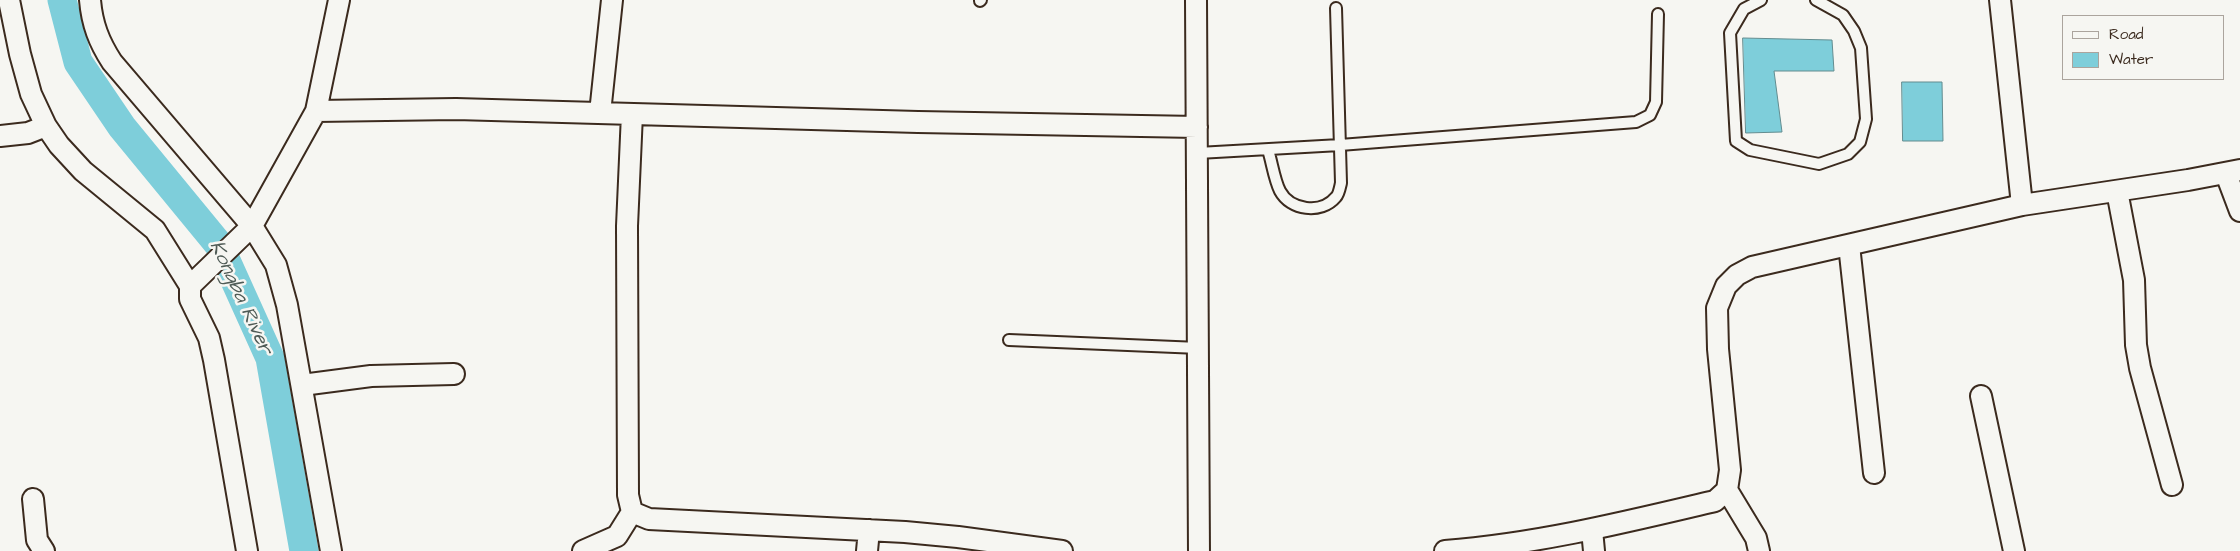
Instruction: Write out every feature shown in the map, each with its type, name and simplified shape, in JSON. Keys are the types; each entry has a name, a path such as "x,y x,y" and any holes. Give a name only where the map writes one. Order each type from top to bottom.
{"street":[{"path":"9,0 20,54 31,94 46,126 59,145 83,171 155,230 194,281"},
{"path":"90,0 92,20 100,43 112,62 249,228 276,265 287,305 331,551"},
{"path":"247,551 214,360 209,338 190,299 194,281 249,228 316,111 339,0"},
{"path":"600,113 612,0"},
{"path":"1196,0 1199,551"},
{"path":"2000,0 2022,205"},
{"path":"316,111 456,109 918,122 1197,127"},
{"path":"584,551 617,536 632,512 628,495 627,236 632,114"},
{"path":"0,136 28,132 46,126"},
{"path":"1445,551 1502,548 1715,502 1726,490 1730,470 1718,349 1717,308 1726,286 1737,275 1752,267 2022,205 2233,172 2240,211"},
{"path":"2117,191 2134,280 2136,345 2140,368 2172,485"},
{"path":"1849,244 1874,473"},
{"path":"302,384 371,376 454,374"},
{"path":"1981,396 2014,551"},
{"path":"1726,490 1756,538 1759,551"},
{"path":"33,499 37,540 44,551"},
{"path":"632,512 649,519 869,530 958,537 1062,551"},
{"path":"867,551 869,530"},
{"path":"1592,530 1594,551"}],"lane":[{"path":"1761,0 1744,9 1730,33 1736,141 1750,150 1820,164 1848,154 1860,142 1866,119 1861,48 1854,31 1843,16 1816,0"},
{"path":"1268,150 1280,191 1290,204 1308,209 1326,205 1337,196 1341,183 1336,8"},
{"path":"1198,152 1268,150 1636,122 1650,114 1656,102 1658,14"},
{"path":"1009,340 1199,348"}],"water":[{"path":"1743,38 1832,40 1834,71 1774,71 1782,132 1746,133"},
{"path":"1902,82 1942,82 1943,141 1903,141"}],"waterway":[{"name":"Kongba River","path":"62,0 78,62 122,127 219,245 270,358 304,551"}]}
